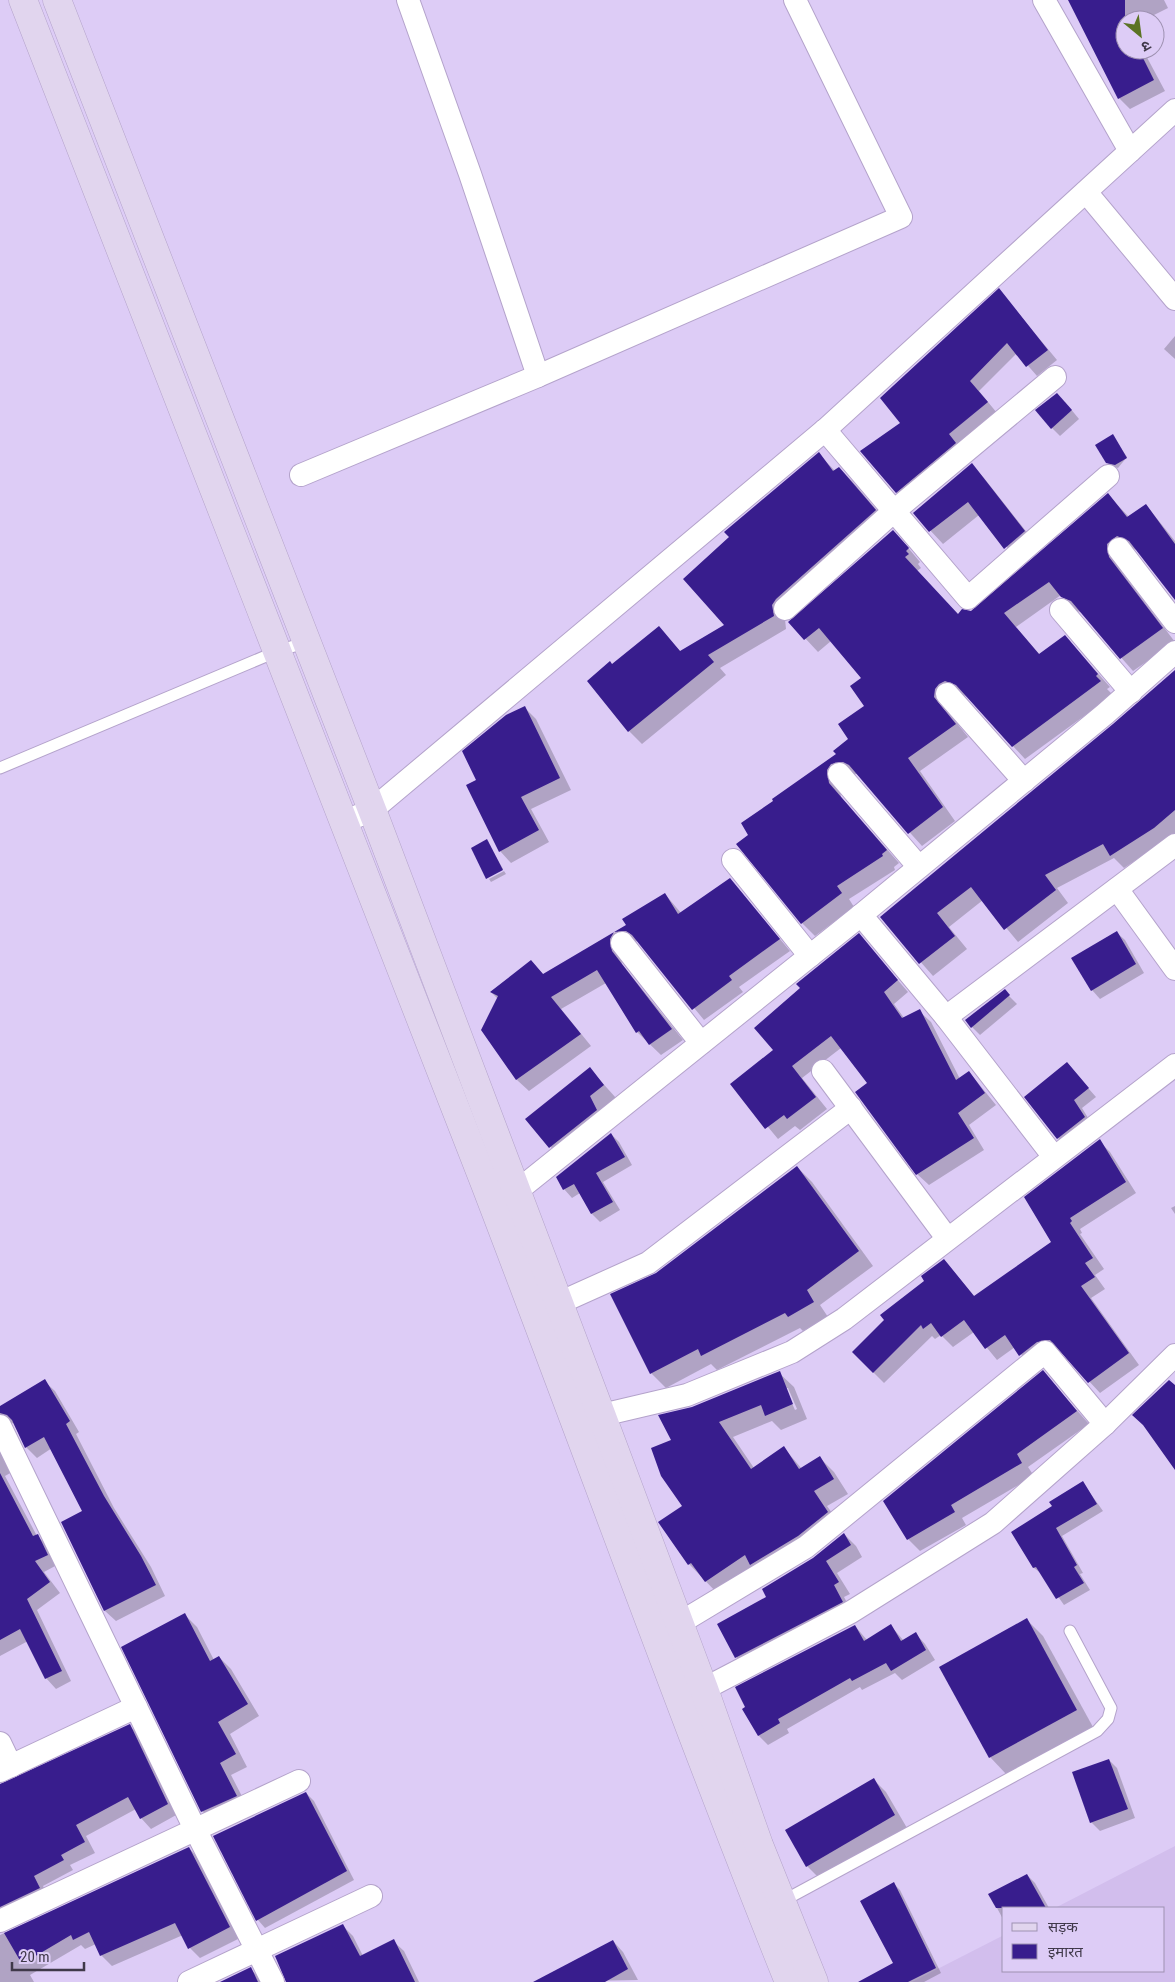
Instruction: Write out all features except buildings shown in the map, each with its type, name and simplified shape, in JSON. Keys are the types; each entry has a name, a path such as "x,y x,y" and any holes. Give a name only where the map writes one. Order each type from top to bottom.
{"street":[{"path":"23,0 346,821 589,1418 704,1689 771,1906 790,1982"},
{"path":"57,0 372,810 559,1302 589,1418 641,1599 771,1906 814,1982"},
{"path":"408,0 470,174 538,376"},
{"path":"302,475 538,376 901,217 795,0"},
{"path":"1045,0 1130,151"},
{"path":"346,821 372,810 824,430 1175,110"},
{"path":"1086,192 1175,299"},
{"path":"785,610 894,512 1055,377"},
{"path":"824,430 968,598 1108,476"},
{"path":"1120,549 1175,622"},
{"path":"1062,610 1131,692"},
{"path":"517,1192 861,915 1131,692 1175,652"},
{"path":"947,694 1024,780"},
{"path":"840,774 919,867"},
{"path":"946,1017 1175,845"},
{"path":"733,860 810,956"},
{"path":"1117,888 1175,969"},
{"path":"861,915 946,1017 1054,1157"},
{"path":"622,943 701,1042"},
{"path":"589,1418 687,1395 792,1352 844,1319 947,1238 1175,1065"},
{"path":"823,1071 947,1238"},
{"path":"559,1302 648,1263 851,1108"},
{"path":"678,1624 806,1547 1045,1352 1105,1424"},
{"path":"704,1689 850,1612 993,1523 1105,1424 1175,1355"},
{"path":"0,1426 195,1829 273,1982"},
{"path":"0,1743 6,1769 136,1707"},
{"path":"0,1921 299,1781"},
{"path":"189,1982 371,1896"}],"lane":[{"path":"0,768 278,652 307,642"},
{"path":"771,1906 1097,1731 1108,1719 1111,1708 1070,1631"}],"shaded area":[{"path":"1175,1846 1175,1982 912,1982 1002,1936 1002,1972 1165,1972 1165,1907 1057,1907"}]}
